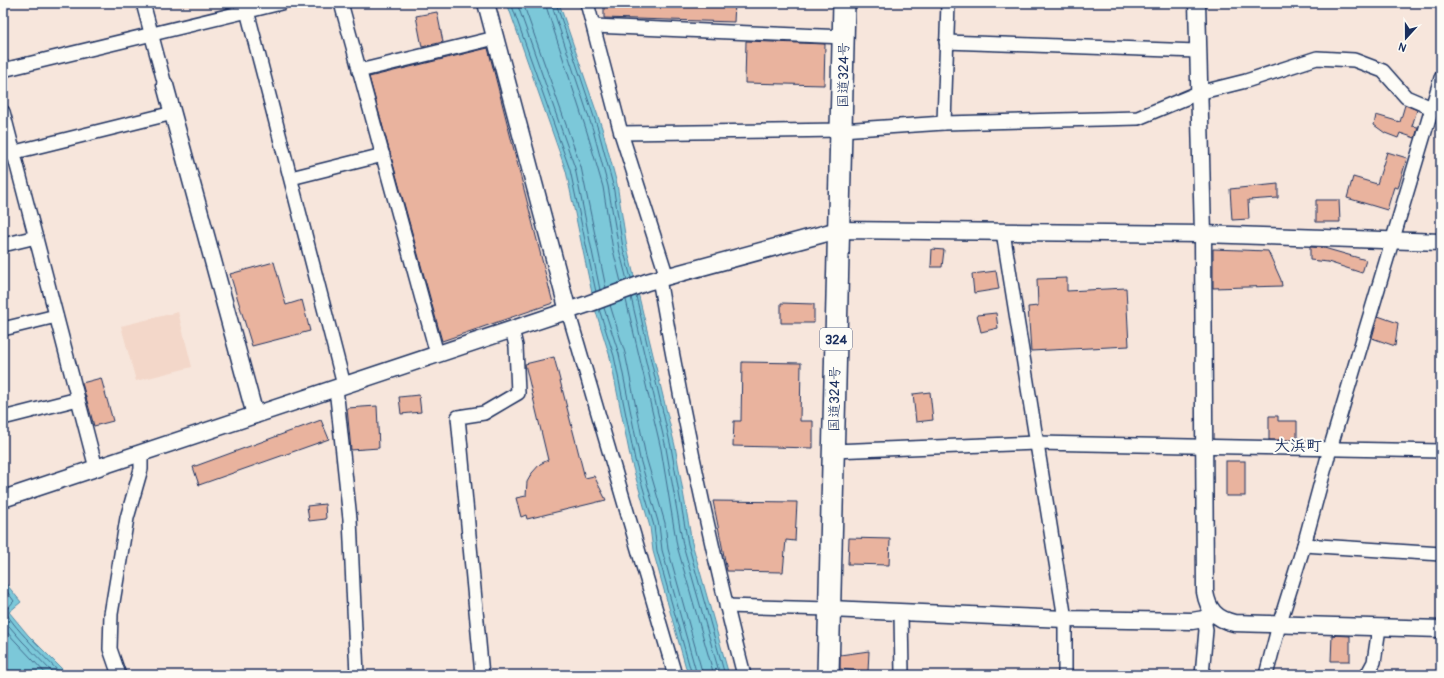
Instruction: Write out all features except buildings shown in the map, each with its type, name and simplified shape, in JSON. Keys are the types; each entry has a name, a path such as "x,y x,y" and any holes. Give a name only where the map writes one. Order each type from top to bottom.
{"highway":[{"name":"国道324号","path":"828,675 844,3"}],"street":[{"path":"143,3 255,415"},
{"path":"3,70 151,34 246,7 281,3"},
{"path":"341,3 438,354"},
{"path":"486,3 568,311 675,675"},
{"path":"587,3 658,279 671,350 726,606 744,675"},
{"path":"944,122 948,3"},
{"path":"1197,3 1198,93 1204,234 1205,592 1208,616 1202,675"},
{"path":"246,7 291,178 340,387 350,518 357,675"},
{"path":"594,26 844,37"},
{"path":"360,72 496,38"},
{"path":"946,42 1197,51"},
{"path":"621,133 841,130 944,122 1138,118 1198,93 1246,81 1317,58 1354,60 1383,71 1406,97 1437,110"},
{"path":"1266,675 1279,625 1304,546 1330,449 1392,241 1437,110 1441,78"},
{"path":"3,112 8,154 36,237 96,468"},
{"path":"8,154 173,113"},
{"path":"291,178 382,155"},
{"path":"3,499 568,311 658,279 838,230 1204,234 1441,242"},
{"path":"1003,232 1065,619 1065,675"},
{"path":"3,245 36,237"},
{"path":"3,329 56,316"},
{"path":"482,675 458,417 484,413 518,393 516,346 512,329"},
{"path":"3,418 78,400"},
{"path":"833,451 1037,443 1204,445 1441,451"},
{"path":"119,675 110,649 111,614 127,518 141,469 141,453"},
{"path":"1304,546 1441,554"},
{"path":"726,606 1065,619 1192,621 1208,616 1234,623 1441,630"},
{"path":"901,612 902,675"},
{"path":"1366,675 1374,662 1379,628"}],"shaded area":[{"path":"178,312 192,367 136,381 121,326"}],"water":[{"path":"507,3 559,3 602,128 617,184 627,247 675,446 692,543 729,675 688,675 653,551 650,527 631,461 610,357 596,312 566,171"},
{"path":"3,580 21,602 9,612 28,635 68,675 3,675"}],"district":[{"name":"大浜町","path":"1298,445"}]}
